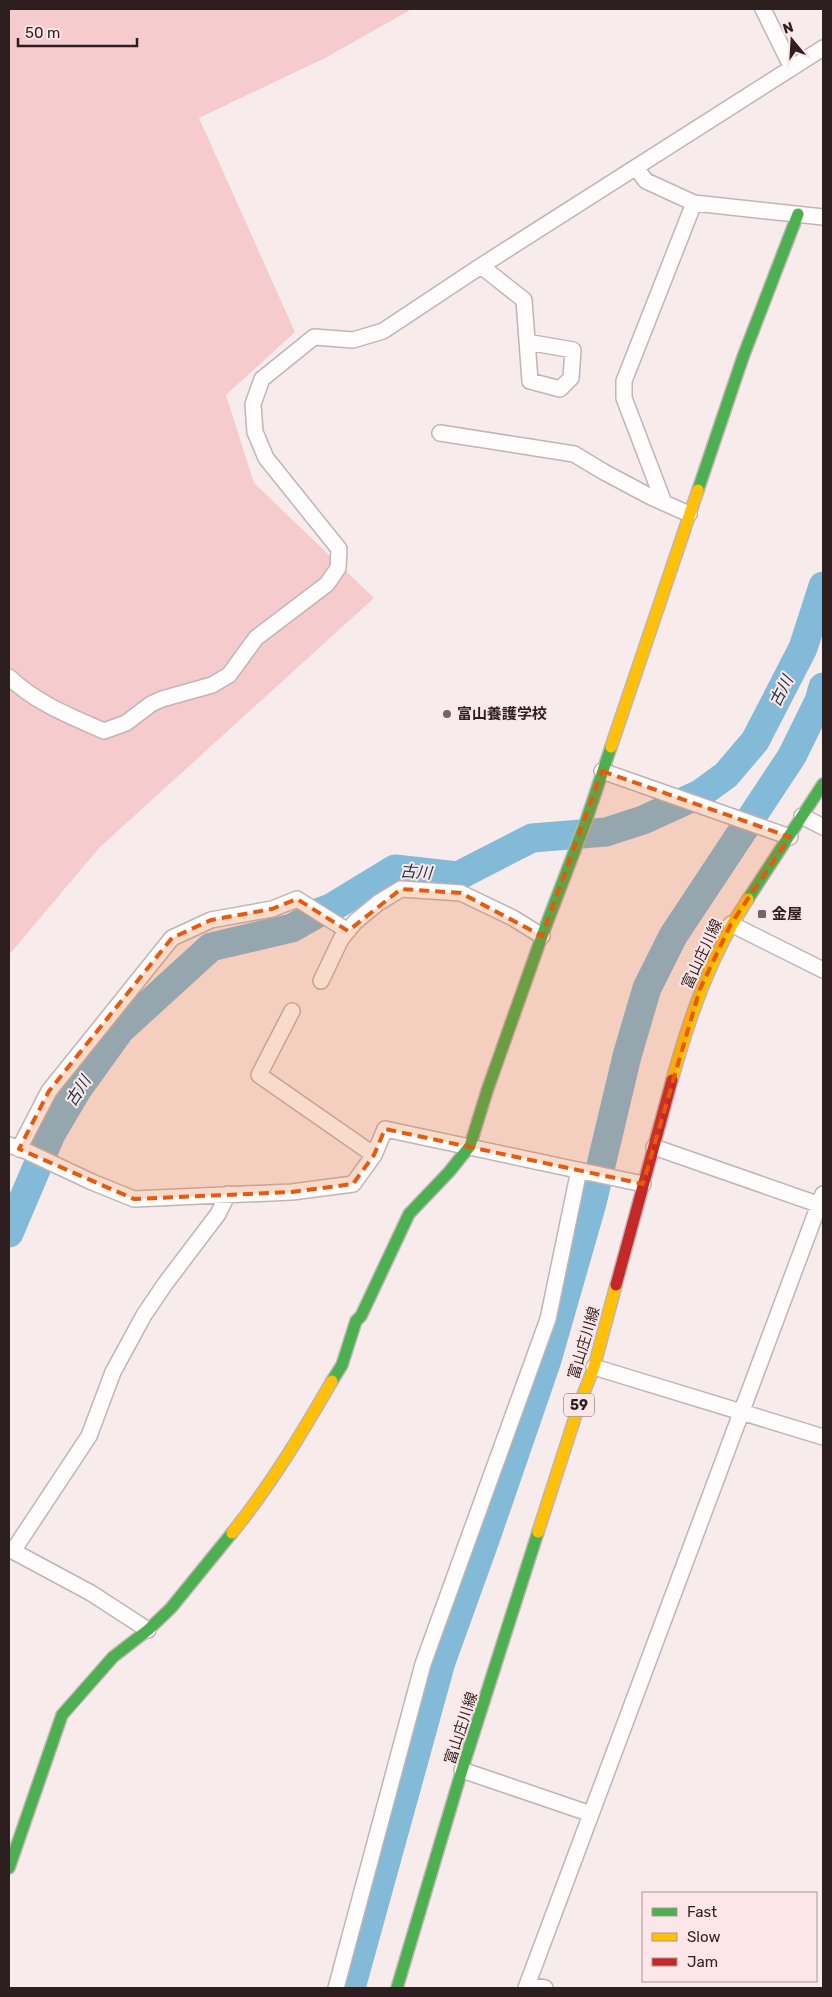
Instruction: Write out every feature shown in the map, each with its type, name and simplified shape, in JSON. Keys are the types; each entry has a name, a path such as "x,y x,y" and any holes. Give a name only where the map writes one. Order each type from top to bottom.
{"street":[{"path":"763,9 792,68"},
{"path":"9,677 22,690 53,709 104,732 126,723 151,704 162,699 212,685 229,675 256,638 327,584 338,568 339,549 266,458 255,432 253,404 262,379 314,337 353,340 383,330 823,48"},
{"path":"636,168 646,181 694,203 823,217"},
{"path":"664,503 624,398 624,381 694,203"},
{"path":"9,1868 62,1715 114,1658 172,1608 255,1502 309,1421 342,1365 356,1321 361,1316 409,1214 449,1172 470,1146 487,1091 542,936 586,821 743,357 798,214"},
{"path":"481,266 524,300 527,342"},
{"path":"440,432 574,454 604,472 689,514"},
{"path":"602,771 790,837"},
{"name":"富山庄川線","path":"397,1988 462,1770 549,1497 594,1367 680,1051 700,989 731,924 790,837 823,784"},
{"path":"802,816 823,827"},
{"path":"342,927 355,922 378,903 401,889 461,893 513,918 542,936"},
{"path":"342,927 296,899 272,909 211,920 172,938 49,1091 18,1148 134,1199 292,1192 353,1184 374,1155 385,1129 643,1184"},
{"path":"731,924 823,970"},
{"path":"321,981 341,939 342,927"},
{"path":"292,1011 258,1075 374,1155"},
{"path":"545,1988 526,1987 821,1202 654,1147"},
{"path":"336,1988 423,1664 548,1320 583,1171"},
{"path":"148,1630 91,1593 11,1550 89,1436 113,1372 144,1315 218,1214 228,1194"},
{"path":"594,1367 823,1437"},
{"path":"462,1770 591,1814"}],"highlighted area":[{"path":"602,771 790,837 731,924 700,989 643,1184 385,1129 374,1155 353,1184 292,1192 134,1199 19,1149 49,1091 172,938 211,920 272,909 297,899 348,931 401,889 461,893 542,936"}],"shaded area":[{"path":"9,9 412,9 325,58 199,118 295,332 226,395 254,483 374,598 99,848 9,955"}],"waterway":[{"name":"古川","path":"9,1233 51,1134 77,1090 120,1030 211,947 292,928 331,908 395,869 458,876 532,838 606,832 643,820 700,794 726,775 755,741 803,648 823,586"},
{"path":"351,1988 441,1662 547,1360 592,1203 627,1056 647,988 673,936 792,756 819,701 823,687"}],"traffic: fast":[{"path":"698,490 743,357 798,214"},
{"path":"332,1381 342,1365 356,1321 361,1316 409,1214 449,1172 470,1146 487,1091 542,936 586,821 611,747"},
{"path":"748,899 823,784"},
{"path":"397,1988 462,1770 538,1532"},
{"path":"9,1868 62,1715 113,1657 148,1630 171,1608 232,1533"}],"traffic: slow":[{"path":"611,747 698,490"},
{"path":"672,1080 686,1032 712,964 723,941 748,899"},
{"path":"538,1532 579,1405 594,1367 616,1285"},
{"path":"232,1533 285,1459 332,1381"}],"traffic: jam":[{"path":"616,1285 672,1080"}],"place":[{"name":"富山養護学校","path":"447,714"},
{"name":"金屋","path":"762,914"}]}
